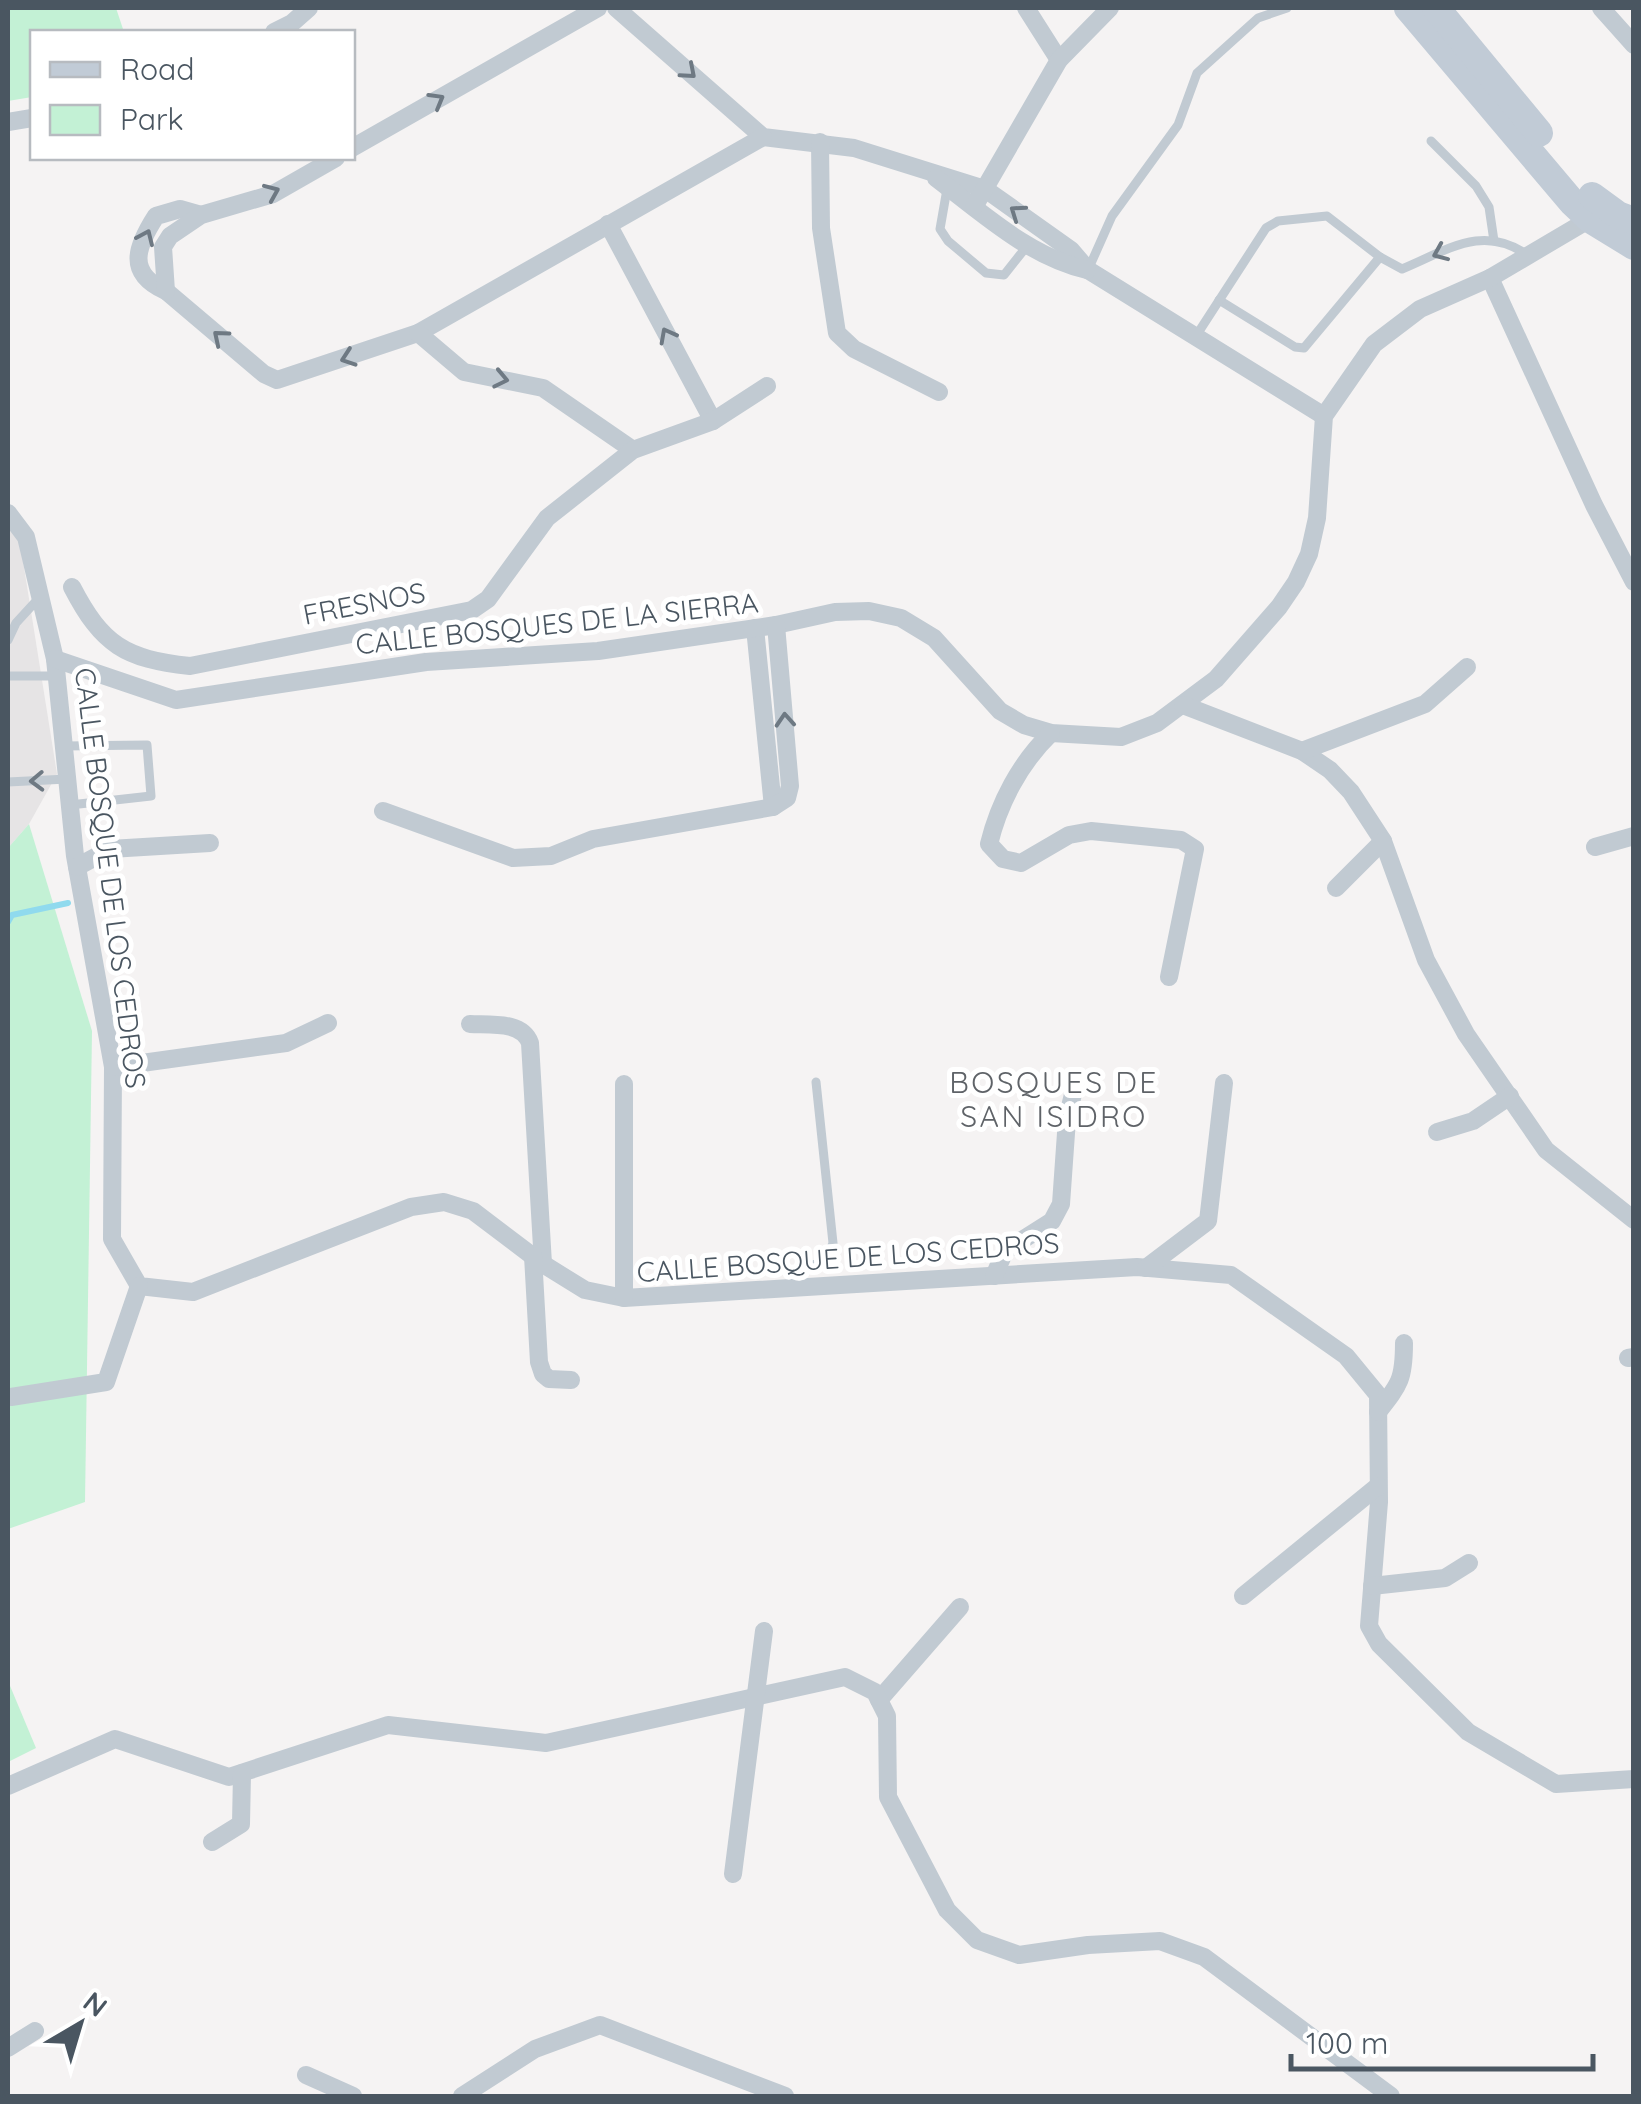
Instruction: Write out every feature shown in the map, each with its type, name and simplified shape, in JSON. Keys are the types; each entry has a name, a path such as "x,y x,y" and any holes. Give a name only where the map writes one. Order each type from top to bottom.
{"main road":[{"path":"1408,8 1596,212 1634,246"},
{"path":"1436,8 1585,189 1596,212"},
{"path":"1596,212 1634,221"}],"street":[{"path":"278,30 310,8"},
{"path":"355,146 598,8"},
{"path":"616,8 763,137"},
{"path":"1026,8 1059,60"},
{"path":"974,207 1059,60 1110,8"},
{"path":"1601,8 1634,46"},
{"path":"202,215 180,210 156,216 142,238 138,264 148,283 166,291 264,374 277,380 418,334 763,137 820,142 921,167 950,182 984,189 1071,250 1088,270 1324,416 1365,356 1391,328 1420,309 1530,256 1596,212"},
{"path":"820,142 821,228 837,333 854,350 939,392"},
{"path":"166,291 162,247 170,236 202,215 273,194 332,160"},
{"path":"950,182 974,207 1028,245 1062,264 1088,270"},
{"path":"608,224 714,421"},
{"path":"1490,278 1594,506 1634,582"},
{"path":"418,334 464,372 543,388 633,450"},
{"name":"FRESNOS","path":"72,587 89,620 116,648 151,662 190,666 472,610 488,599 547,518 633,450 714,421 767,386"},
{"name":"CALLE BOSQUES DE LA SIERRA","path":"56,667 176,700 426,662 598,651 776,625 836,612 869,611 901,618 934,638 1000,711 1024,725 1051,733 1121,737 1157,722 1216,678 1296,582 1309,554 1317,518 1324,416"},
{"name":"CALLE BOSQUE DE LOS CEDROS","path":"8,513 26,537 56,667 77,866 114,1067 112,1239 139,1286 193,1292 411,1207 444,1202 474,1211 585,1290 624,1298 1146,1268 1231,1275 1346,1356 1378,1396 1378,1486 1369,1626 1379,1644 1468,1732 1556,1784 1634,1779"},
{"path":"383,811 513,858 551,856 593,839 774,807 787,798 790,786 776,625"},
{"path":"756,628 774,807"},
{"path":"1302,751 1425,704 1466,667"},
{"path":"1183,705 1302,751 1330,770 1351,792 1383,841 1440,990 1510,1096 1546,1150 1634,1220"},
{"path":"1051,733 1036,748 997,812 989,844 1003,859 1021,863 1069,835 1091,831 1180,840 1195,848 1168,977"},
{"path":"1594,848 1634,836"},
{"path":"1336,888 1383,841"},
{"path":"77,866 110,849 210,843"},
{"path":"114,1067 286,1043 328,1023"},
{"path":"470,1024 517,1028 526,1033 530,1044 539,1362 549,1380 571,1380"},
{"path":"1146,1268 1208,1221 1224,1082"},
{"path":"624,1084 624,1298"},
{"path":"994,1276 1005,1250 1052,1221 1061,1204 1067,1119 1075,1086"},
{"path":"1437,1132 1473,1121 1510,1096"},
{"path":"11,1397 100,1386 106,1382 139,1286"},
{"path":"1378,1412 1401,1383 1404,1343"},
{"path":"1243,1596 1378,1486"},
{"path":"1372,1586 1446,1578 1469,1563"},
{"path":"879,1700 960,1607"},
{"path":"733,1874 764,1631"},
{"path":"8,1786 115,1739 229,1777 388,1725 546,1743 845,1677 875,1692 886,1716 888,1796 947,1910 977,1940 1019,1955 1088,1945 1160,1941 1204,1957 1391,2096"},
{"path":"212,1842 241,1824 242,1773"},
{"path":"462,2096 535,2049 600,2025 785,2096"},
{"path":"8,2048 35,2032"},
{"path":"306,2075 353,2096"}],"lane":[{"path":"1088,270 1112,216 1178,125 1198,73 1258,18 1288,8"},
{"path":"1431,141 1476,186 1489,208 1494,240"},
{"path":"950,182 940,229 948,242 986,273 1004,275 1028,245"},
{"path":"1196,336 1266,228 1278,221 1327,216 1380,258 1402,269 1474,239 1510,242 1530,256"},
{"path":"1220,300 1304,348 1380,258"},
{"path":"8,640 16,623 40,597"},
{"path":"8,676 56,667"},
{"path":"64,746 148,745 152,796 70,805"},
{"path":"8,782 68,780"},
{"path":"790,1289 792,1273 820,1265 833,1244 816,1082"}],"shaded area":[{"path":"8,522 19,536 57,774 29,824 8,848"}],"green space":[{"path":"8,8 116,8 123,30 30,30 30,97 8,101"},
{"path":"29,824 92,1031 85,1502 8,1529 8,848"},
{"path":"8,1681 36,1748 8,1762"}],"waterway":[{"path":"8,922 12,915 68,903"}],"district":[{"name":"BOSQUES DE SAN ISIDRO","path":"1054,1099"}]}
